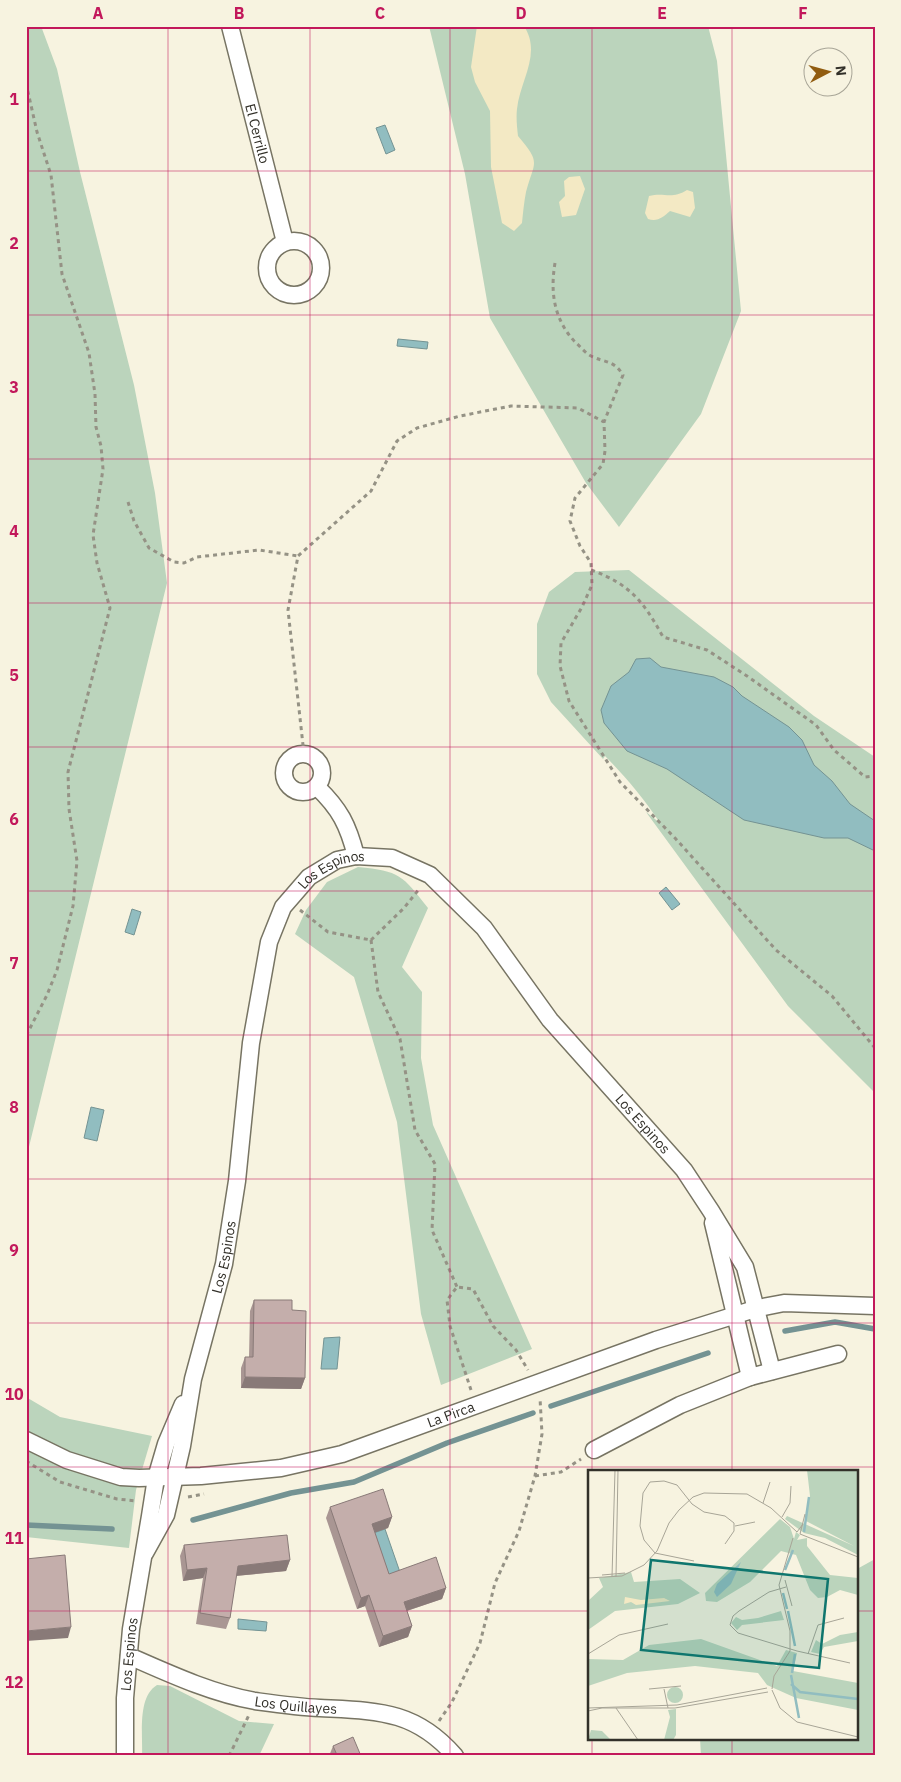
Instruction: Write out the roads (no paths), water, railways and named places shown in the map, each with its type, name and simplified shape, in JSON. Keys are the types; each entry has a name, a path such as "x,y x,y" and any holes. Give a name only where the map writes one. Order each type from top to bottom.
{"street":[{"name":"El Cerrillo","path":"230,26 285,242"},
{"path":"304,754 320,763 322,775 317,787 300,792 289,786 286,780 285,768 288,762 298,755 304,754"},
{"path":"317,787 342,816 349,831 356,856"},
{"name":"Los Espinos","path":"145,1553 166,1515 176,1476 193,1379 224,1264 237,1180 251,1043 269,942 283,907 309,877 338,860 356,856 392,858 430,875 484,928 550,1020 684,1170 711,1211 746,1266 758,1308 772,1371"},
{"name":"Los Espinos","path":"711,1211 750,1377"},
{"name":"La Pirca","path":"26,1440 67,1460 121,1477 156,1478 281,1468 342,1454 537,1383 758,1308 784,1303 875,1306"},
{"path":"594,1450 680,1405 750,1377 838,1354"},
{"name":"Los Espinos","path":"125,1756 125,1698 131,1629 156,1478 166,1444 193,1379"},
{"name":"Los Quillayes","path":"129,1656 206,1688 254,1700 318,1708 376,1711 401,1717 432,1732 455,1756"}],"water":[{"path":"385,125 395,150 386,154 376,128"},
{"path":"398,339 428,342 427,349 397,346"},
{"path":"650,658 661,667 714,677 733,687 742,696 789,727 802,740 814,765 832,781 850,804 875,821 875,851 848,838 824,838 744,820 667,769 627,751 604,723 601,710 611,686 629,672 636,659"},
{"path":"666,887 680,904 672,910 659,893"},
{"path":"132,909 141,912 134,935 125,932"},
{"path":"91,1107 104,1110 97,1141 84,1138"},
{"path":"340,1337 337,1369 321,1369 324,1338"},
{"path":"385,1529 402,1578 376,1588 356,1539"},
{"path":"238,1619 267,1622 266,1631 238,1629"}],"waterway":[{"path":"785,1331 835,1322 875,1329"},
{"path":"551,1406 708,1353"},
{"path":"193,1520 291,1493 354,1482 447,1443 533,1413"},
{"path":"26,1525 112,1529"}]}
